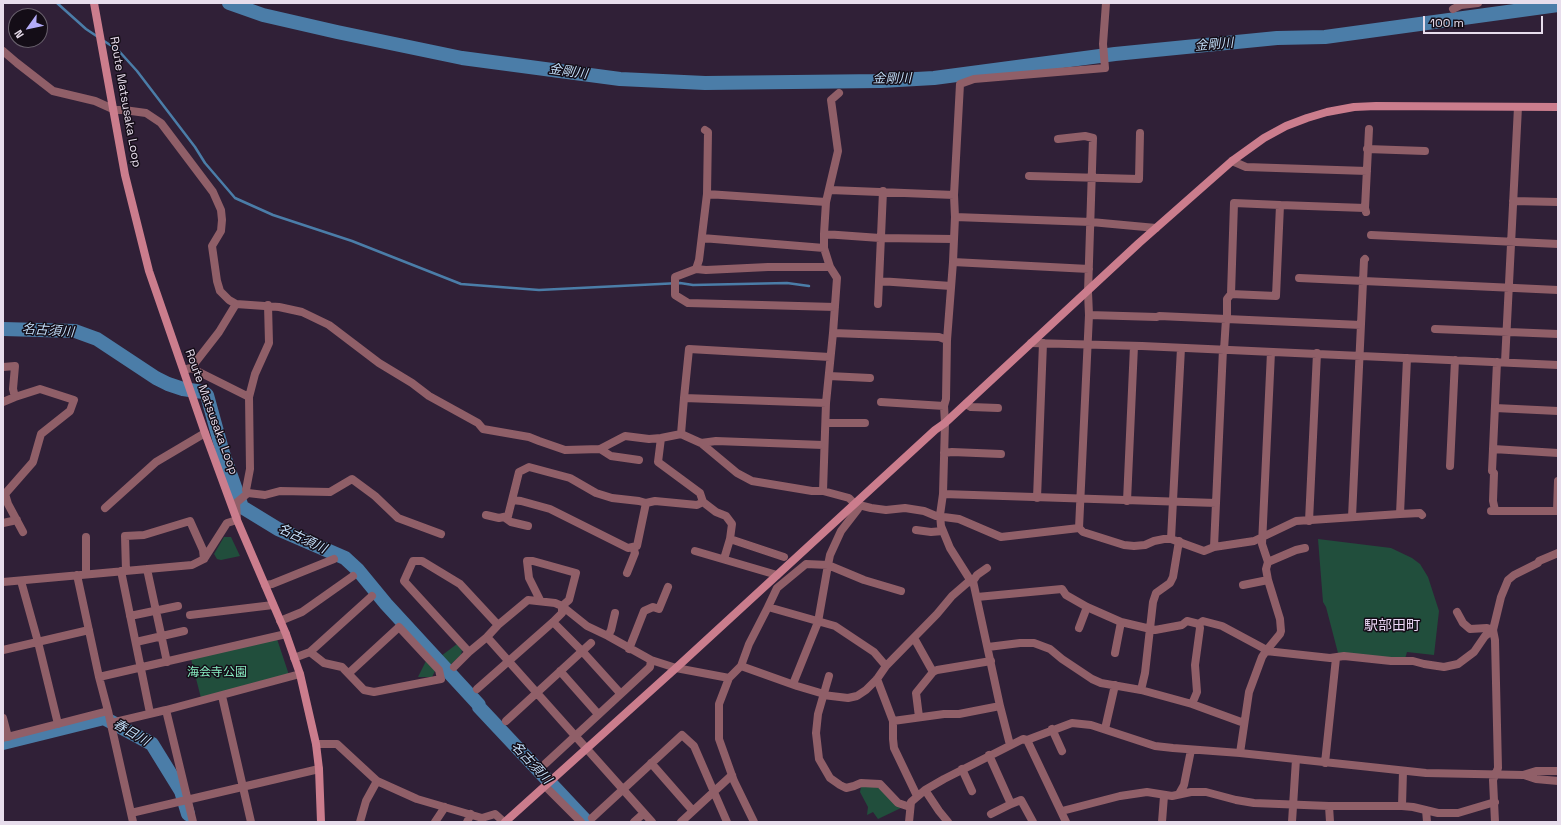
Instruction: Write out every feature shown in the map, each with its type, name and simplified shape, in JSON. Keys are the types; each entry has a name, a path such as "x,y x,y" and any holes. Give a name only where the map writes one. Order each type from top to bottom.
{"street":[{"name":"Route Matsusaka Loop","path":"94,3 115,110 125,174 149,271 186,372 195,406 237,520 286,634 300,674 316,744 322,822"},
{"path":"974,581 968,578 950,548 941,526 940,515 943,494 944,406 946,399 947,340 953,262 955,217 954,195 960,84 974,79 1105,68 1103,44 1106,3"},
{"path":"1453,9 1478,3"},
{"path":"3,51 53,91 95,101 115,110 146,113 161,124 213,192 221,210 221,231 212,246 217,281 220,291 229,300 236,304 268,305 302,312 328,325 379,363 412,383 429,396 478,423 483,429 529,437 566,450 600,449 625,436 649,439 681,434 701,443 737,473 752,481 812,491 823,491 849,498 858,509 841,531 830,555 818,622 793,684"},
{"path":"823,491 823,445 837,278 830,267 824,248 824,234 826,202 838,151 831,100 839,93"},
{"path":"316,744 337,744 376,781 417,799 445,807 469,818 482,818 495,814 505,822 676,668 935,430 966,404 1156,228 1232,161 1253,145 1276,131 1302,120 1327,112 1354,107 1558,107"},
{"path":"1518,107 1507,332 1501,362 1495,408 1492,510 1557,511 1558,481"},
{"path":"1214,547 1227,299 1231,294 1234,203 1366,210 1366,171 1369,129"},
{"path":"696,269 700,260 707,194 708,132 705,130"},
{"path":"1029,176 1139,180 1140,133"},
{"path":"1058,139 1085,136 1093,138 1088,292 1089,315 1079,528 1083,532 1124,545 1145,545 1164,539 1175,540 1204,551 1214,547 1248,542 1292,522 1400,514 1420,513 1422,515"},
{"path":"1367,149 1425,151"},
{"path":"1232,161 1246,166 1366,171"},
{"path":"830,190 954,195"},
{"path":"878,304 883,191"},
{"path":"707,194 826,202"},
{"path":"1513,201 1558,202"},
{"path":"1231,294 1276,296 1280,205"},
{"path":"955,217 1090,222 1156,228"},
{"path":"824,234 880,238 953,239"},
{"path":"1371,235 1558,244"},
{"path":"702,238 824,248"},
{"path":"1352,517 1362,281 1365,259"},
{"path":"953,262 1089,269"},
{"path":"830,267 696,269 675,277 675,295 688,303 835,307"},
{"path":"1299,278 1558,290"},
{"path":"879,280 951,286"},
{"path":"236,304 219,332 186,372 249,397"},
{"path":"248,494 246,490 250,469 249,397 255,374 269,344 268,305"},
{"path":"1089,315 1159,316 1360,325"},
{"path":"1435,329 1558,334"},
{"path":"833,333 939,337 947,340"},
{"path":"1031,343 1134,346 1558,365"},
{"path":"1038,498 1043,344"},
{"path":"1127,501 1134,346"},
{"path":"681,434 689,348 830,357"},
{"path":"1141,690 1145,673 1153,602 1156,593 1170,583 1173,577 1175,540 1173,502 1181,348"},
{"path":"1240,753 1249,692 1262,657 1281,631 1279,614 1268,580 1266,569 1268,562 1262,544 1271,352"},
{"path":"1309,521 1316,354"},
{"path":"1400,514 1407,358"},
{"path":"1450,466 1455,360"},
{"path":"3,367 15,366 13,390 15,397"},
{"path":"829,376 870,378"},
{"path":"3,402 40,389 74,400 70,411 41,434 33,462 5,494 23,532"},
{"path":"684,398 826,403"},
{"path":"881,402 944,406"},
{"path":"966,404 971,407 998,408"},
{"path":"1495,408 1558,411"},
{"path":"826,423 865,423"},
{"path":"105,508 156,462 205,433"},
{"path":"661,438 658,462 700,493 703,502 716,512 726,516 732,524 730,539 724,560"},
{"path":"701,443 716,441 823,445"},
{"path":"600,449 611,456 639,460"},
{"path":"1493,449 1558,453"},
{"path":"944,454 952,452 1001,454"},
{"path":"486,515 499,518 508,516 519,472 529,466 570,478 596,493 607,497 646,503 655,501 697,505 703,502"},
{"path":"3,582 192,565 204,559 227,523 237,520 236,503 248,494 265,495 280,491 330,492 352,479 375,496 398,518 441,534"},
{"path":"943,494 1216,503"},
{"path":"512,500 521,501 550,510 628,548 637,546 646,503"},
{"path":"855,504 886,510 905,508 924,511 936,516 940,515 959,519 1001,536 1079,528"},
{"path":"504,517 511,522 528,526"},
{"path":"3,523 17,520"},
{"path":"150,713 130,616 124,571 125,536 144,535 190,521 203,550 204,559"},
{"path":"916,530 931,532 943,531"},
{"path":"86,537 86,574"},
{"path":"730,539 784,557"},
{"path":"627,573 635,553 633,547"},
{"path":"1268,562 1296,550 1305,548"},
{"path":"695,551 777,575"},
{"path":"1495,822 1493,780 1498,768 1495,640 1493,630 1501,596 1508,580 1521,571 1558,553"},
{"path":"265,585 272,584 334,559"},
{"path":"469,652 404,581 413,561 422,561 460,584 498,625"},
{"path":"477,688 553,622 562,612 562,606 569,600 576,573 533,561 527,561 529,578 540,600"},
{"path":"754,822 732,775 720,739 718,713 719,704 729,678 741,666 749,644 777,588 806,564 828,565 864,580 901,591"},
{"path":"987,568 977,575 974,581 990,661 1010,746"},
{"path":"147,569 167,662"},
{"path":"77,575 99,677 128,791 133,822"},
{"path":"280,621 302,612 353,576"},
{"path":"1243,585 1268,580"},
{"path":"21,581 58,724"},
{"path":"741,666 823,694 839,697 853,697 866,690 877,679 886,666 952,596 967,583 974,581"},
{"path":"629,649 644,611 653,607 659,608 668,587"},
{"path":"977,597 1062,589 1066,595 1087,607 1121,622 1149,629 1155,630 1182,625 1187,621 1199,624 1203,621 1222,626 1263,648 1266,652 1336,658 1344,656 1391,661 1413,661 1438,667 1449,667 1458,664 1474,652 1485,636 1493,630"},
{"path":"294,658 310,652 372,596"},
{"path":"454,667 498,625 528,600 540,600 562,606 587,626 651,660 676,668 729,678"},
{"path":"190,615 273,605"},
{"path":"130,616 178,606"},
{"path":"768,606 835,626 874,652 886,666"},
{"path":"1079,628 1087,607"},
{"path":"1457,612 1463,623 1470,629 1487,628 1493,630"},
{"path":"608,636 615,613"},
{"path":"553,622 620,693"},
{"path":"1115,653 1121,622"},
{"path":"1192,704 1197,692 1195,665 1200,628 1199,624"},
{"path":"310,652 324,663 342,667 364,690 374,692 441,679 439,670 399,627 349,673"},
{"path":"3,650 88,630"},
{"path":"136,642 184,631"},
{"path":"99,677 286,634"},
{"path":"487,637 652,822"},
{"path":"914,638 933,672"},
{"path":"988,647 1020,642 1034,643 1050,649 1092,679 1101,683 1141,690 1192,704 1244,723"},
{"path":"506,721 591,643"},
{"path":"1325,763 1336,658"},
{"path":"545,764 620,693 650,667 651,660"},
{"path":"919,717 916,693 933,672 937,670 990,661"},
{"path":"560,671 598,714"},
{"path":"111,723 222,696 300,674"},
{"path":"829,676 818,714 816,740 819,759 830,778 840,786 846,788 861,783 880,784 898,803 910,807"},
{"path":"877,679 893,721 894,748 914,793 917,796"},
{"path":"1105,729 1115,685"},
{"path":"222,696 251,822"},
{"path":"893,721 919,717 959,714 1000,706"},
{"path":"166,710 192,822"},
{"path":"3,718 5,738 108,711"},
{"path":"909,822 911,802 925,790 962,769 1023,739 1027,740 1052,729 1077,723 1105,729 1155,746 1240,753 1426,773 1523,775 1536,779 1558,781"},
{"path":"1052,729 1062,751"},
{"path":"592,818 682,735 694,746 727,822"},
{"path":"1027,740 1066,822"},
{"path":"1178,794 1184,785 1192,750"},
{"path":"989,755 1011,804"},
{"path":"1292,822 1296,759"},
{"path":"651,763 693,811"},
{"path":"131,813 319,769"},
{"path":"962,769 972,791"},
{"path":"1402,806 1403,771"},
{"path":"1523,775 1536,771 1558,771"},
{"path":"681,822 732,775"},
{"path":"360,822 366,801 376,781"},
{"path":"1184,785 1188,791 1191,792"},
{"path":"545,786 581,822"},
{"path":"925,790 948,822"},
{"path":"1062,811 1120,796 1147,792 1164,796 1172,796 1191,792 1206,792 1254,803 1329,806 1402,806 1438,813 1458,813 1495,802"},
{"path":"1162,822 1164,796"},
{"path":"991,814 1021,800 1033,822"},
{"path":"1329,806 1330,822"},
{"path":"435,822 445,807"},
{"path":"1426,810 1427,822"},
{"path":"634,822 644,813"}],"green space":[{"path":"224,537 231,537 240,556 221,560 217,559 214,554"},
{"path":"1318,539 1391,548 1412,558 1420,564 1428,577 1439,611 1434,655 1407,652 1405,659 1343,655 1338,653 1326,607 1323,602"},
{"name":"海会寺公園","path":"277,639 289,675 201,698 191,659"},
{"path":"457,644 462,650 461,655 450,665 441,656"},
{"path":"426,661 435,671 432,677 418,677"},
{"path":"865,785 879,788 901,808 878,819 873,812 867,815 868,807 860,792 861,787"}],"waterway":[{"path":"57,3 86,29 98,37"},
{"name":"金剛川","path":"229,3 263,15 462,58 620,79 705,83 881,81 934,78 1115,54 1277,38 1325,37 1558,5"},
{"path":"104,41 118,50 137,71 195,147 205,163 235,198 273,215 352,241 461,284 539,290 680,283 693,285 787,283 809,286"},
{"name":"名古須川","path":"3,329 75,331 97,339 156,378 168,384 183,389 203,392 207,395 223,453 242,507 278,529 345,558 358,570 386,604 479,705 479,707 587,822"},
{"name":"春日川","path":"3,743 104,718 152,744 181,791 188,814"}],"district":[{"name":"駅部田町","path":"1392,626"}]}
